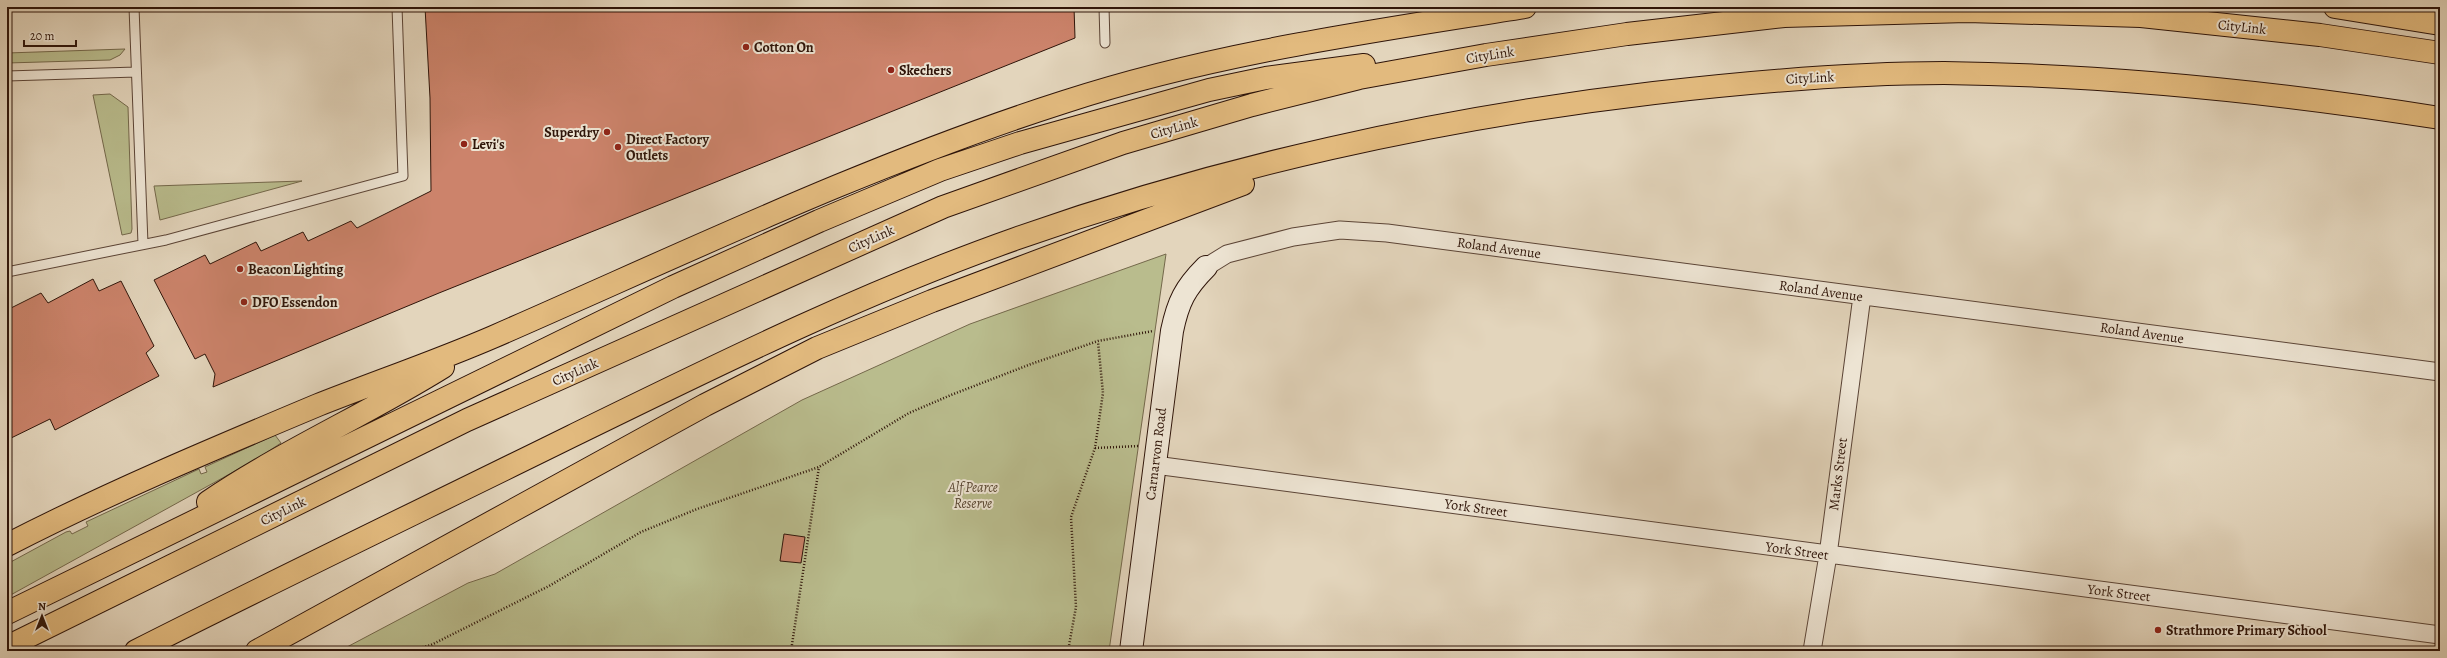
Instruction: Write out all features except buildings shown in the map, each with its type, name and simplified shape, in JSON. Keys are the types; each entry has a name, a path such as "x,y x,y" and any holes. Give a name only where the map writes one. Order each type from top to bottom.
{"highway":[{"path":"7,546 107,497 319,405 488,339 783,207 976,132 1064,101 1207,61 1269,48 1525,7"},
{"path":"2335,7 2440,24"},
{"name":"CityLink","path":"7,647 467,420 943,207 1123,143 1252,105 1359,78 1486,55 1627,34 1784,16 1967,11 2141,16 2320,35 2440,53"},
{"path":"7,612 673,287 819,221 940,170 1020,143 1209,90 1333,68 1486,55"},
{"name":"CityLink","path":"136,651 782,334 898,285 1015,239 1120,206 1229,175 1343,147 1465,120 1606,99 1747,82 1940,73 2064,76 2187,84 2330,101 2440,118"},
{"path":"257,651 705,405 817,348 932,301 1343,147"},
{"path":"156,540 256,471 414,385 488,339"}],"street":[{"name":"Roland Avenue","path":"1206,267 1227,254 1248,248 1340,230 1403,236 2440,372"},
{"name":"Carnarvon Road","path":"1131,651 1172,331 1180,300 1189,284 1206,267"},
{"name":"Marks Street","path":"1812,651 1828,555 1862,296"},
{"name":"York Street","path":"1156,455 1828,555 2440,635"}],"lane":[{"path":"134,7 143,244"},
{"path":"7,272 143,244 278,211 404,176 397,7"},
{"path":"1104,7 1106,43"},
{"path":"7,76 136,72"}],"path":[{"path":"408,651 431,645 549,586 641,532 697,509 819,467 909,413 1031,364 1098,341 1142,332 1172,331"},
{"path":"1068,651 1076,607 1071,517 1094,448 1103,393 1098,341"},
{"path":"1094,448 1156,455"},
{"path":"791,651 819,467"}],"green space":[{"path":"125,49 120,55 110,60 7,63 7,53"},
{"path":"110,94 128,107 132,229 131,233 122,235 93,95"},
{"path":"302,181 160,220 154,186"},
{"name":"Alf Pearce Reserve","path":"1166,254 1109,651 379,651 347,647 468,583 495,574 802,400 970,324"},
{"path":"275,435 281,443 255,460 7,597 7,564 66,532 70,531 72,534 88,526 86,522 199,469 201,474 207,472 205,467"}],"place":[{"name":"Cotton On","path":"746,47"},
{"name":"Skechers","path":"891,70"},
{"name":"Superdry","path":"607,132"},
{"name":"Levi's","path":"464,144"},
{"name":"Direct Factory Outlets","path":"618,147"},
{"name":"Beacon Lighting","path":"240,269"},
{"name":"DFO Essendon","path":"244,302"},
{"name":"Strathmore Primary School","path":"2158,630"}]}
